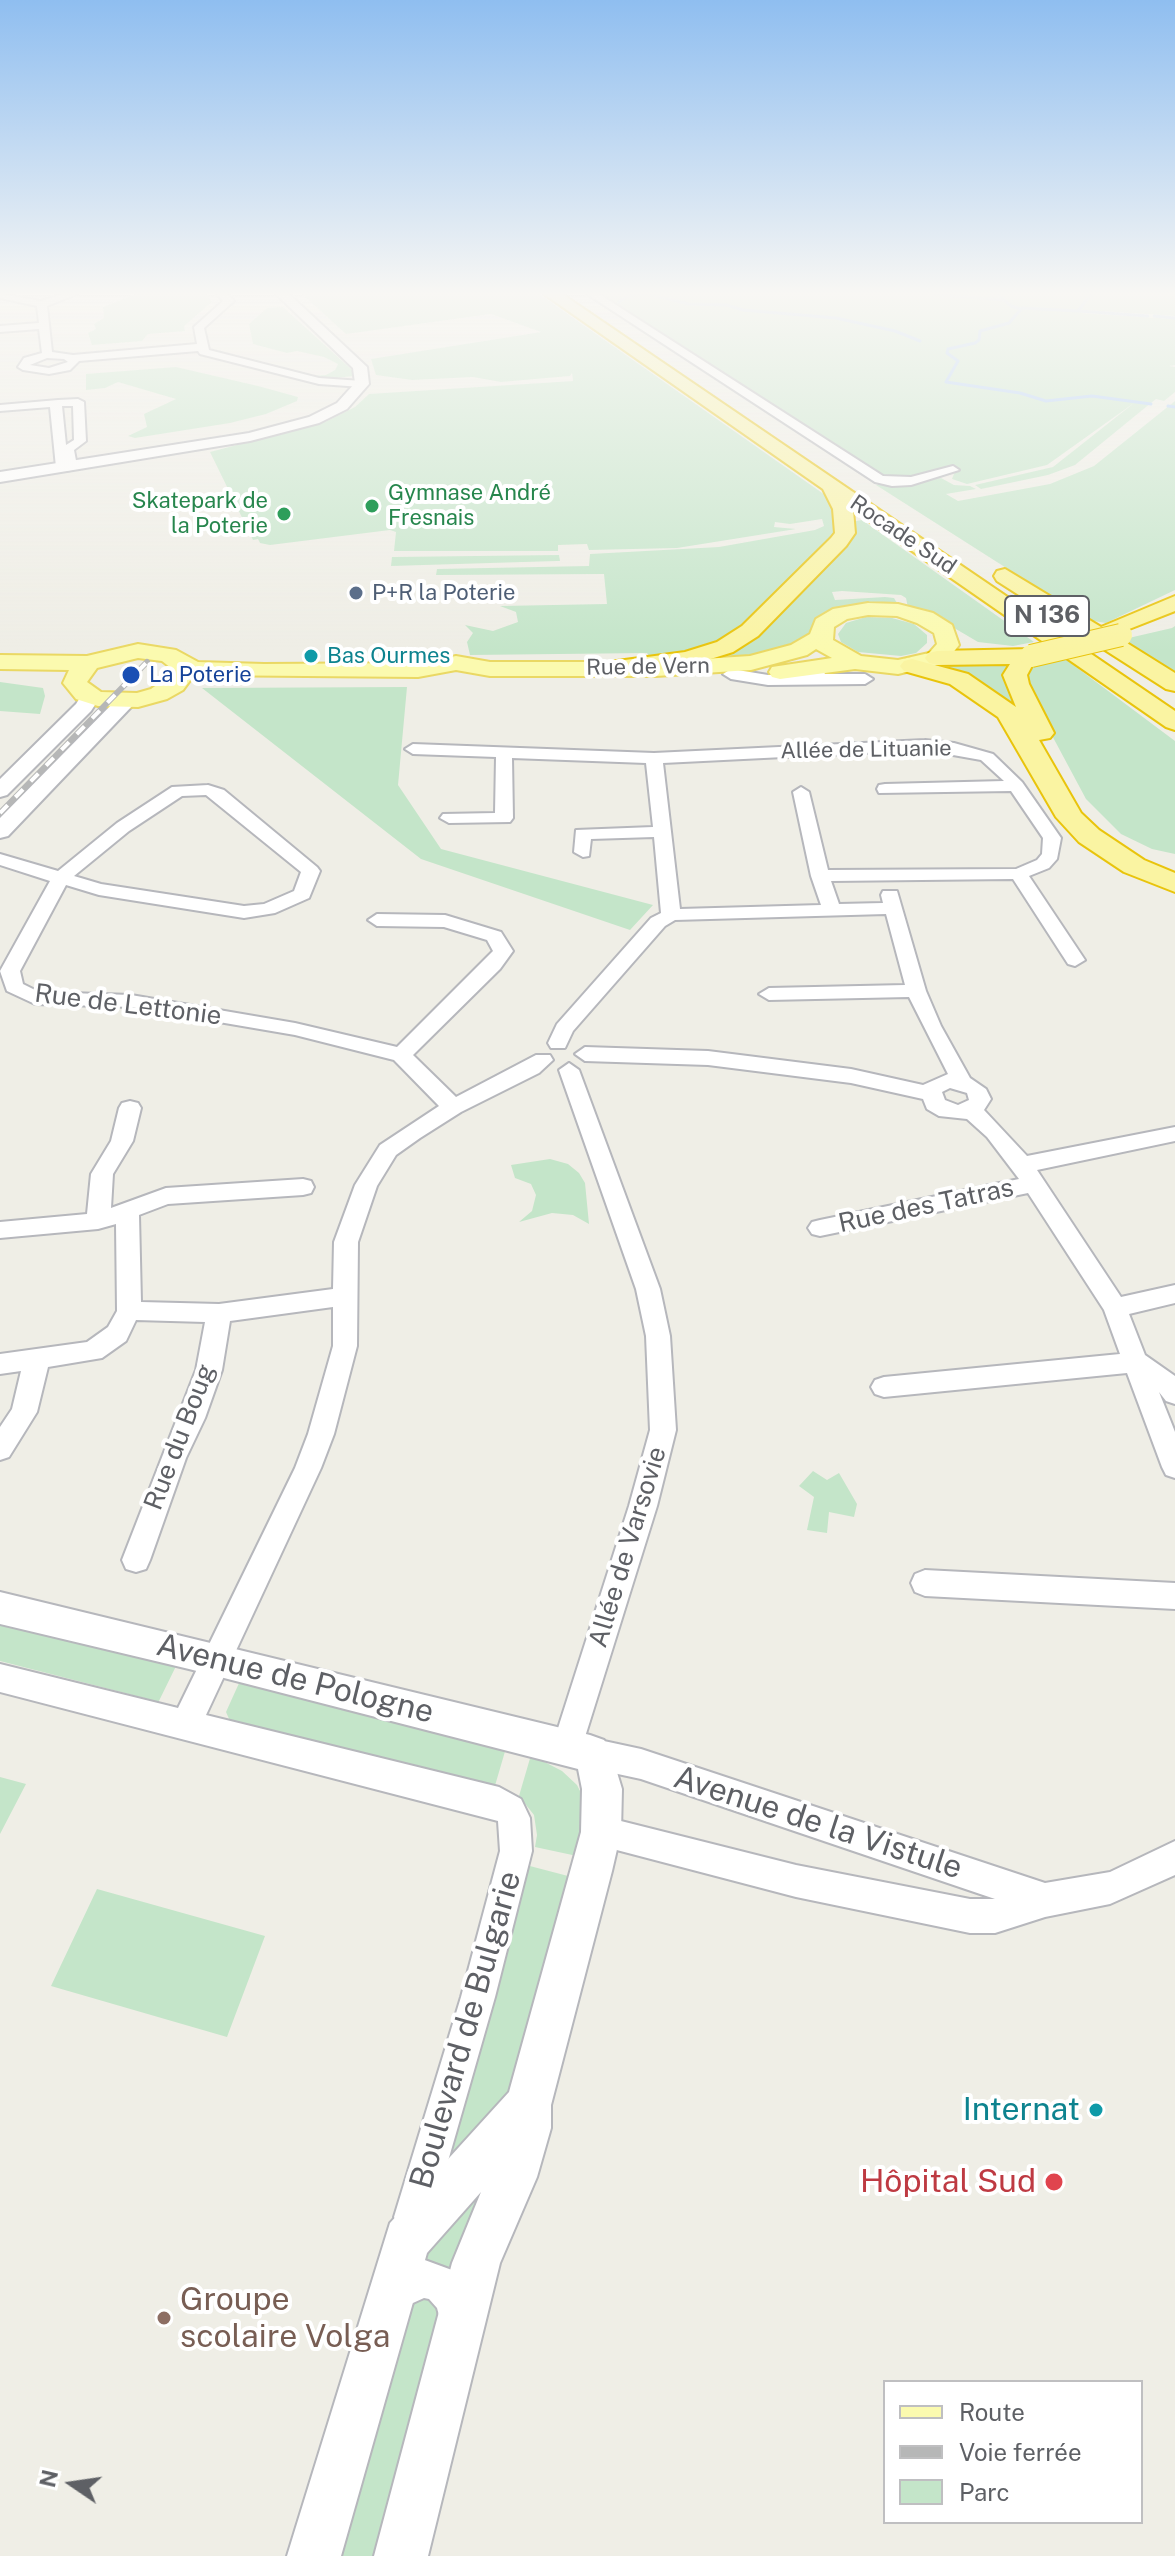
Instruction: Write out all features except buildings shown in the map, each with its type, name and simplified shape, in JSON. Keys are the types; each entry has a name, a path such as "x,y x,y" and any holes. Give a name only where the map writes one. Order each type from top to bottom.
{"highway":[{"name":"Rocade Sud","path":"725,413 1173,718"},
{"name":"Rocade Sud","path":"747,413 920,529 1173,718"},
{"path":"610,668 688,659 725,647 750,631 845,533 843,509 831,486"},
{"path":"920,529 941,537 1114,636 1175,684"},
{"path":"1114,636 1175,603"},
{"path":"932,654 1027,655 1114,636 1175,613"},
{"path":"932,654 946,674 989,697 1007,712 1070,817 1089,836 1134,866 1175,883"},
{"path":"1027,655 1015,675 1020,695 1081,806 1100,828 1118,841 1175,861"}],"main road":[{"name":"Rue de Vern","path":"179,675 219,681 751,663 799,650 820,637 824,624 841,614 883,609 925,618 936,624 932,654"},
{"path":"820,637 831,651 860,671 932,654"},
{"path":"0,662 66,665 89,663 115,654 138,651 168,655 179,675 149,697 126,701 0,673"},
{"path":"83,690 78,673 89,663"},
{"name":"Rue de Vern","path":"453,674 860,671"}],"street":[{"path":"59,413 67,466"},
{"path":"67,466 68,449 80,441 79,413"},
{"path":"0,477 250,437 294,426 325,413"},
{"path":"777,413 879,479 911,481 953,470"},
{"path":"0,791 84,707 83,690"},
{"path":"0,831 126,701"},
{"name":"Allée de Lituanie","path":"413,749 654,758 939,746 987,757 1007,774 1052,838 1051,855 1043,864 1019,874"},
{"path":"449,818 504,818 504,753"},
{"path":"654,758 671,915"},
{"path":"885,789 1016,786"},
{"path":"0,859 61,878 99,889 244,912 268,909 302,894 311,871 218,794 208,790 178,791 123,827 61,878"},
{"path":"801,792 820,876 832,911"},
{"path":"583,852 582,834 663,832"},
{"path":"820,876 1019,874 1075,960"},
{"path":"885,875 916,991 931,1026 962,1082 978,1094 978,1104 971,1110 947,1111 935,1104 930,1094"},
{"name":"Rue de Lettonie","path":"61,878 10,971 14,987 35,998 146,1003 295,1029 401,1055"},
{"path":"893,908 671,915 658,922 564,1029 551,1051 550,1067 577,1062 708,1058 851,1076 930,1094"},
{"path":"377,920 445,921 494,936 503,951 493,965 401,1055 453,1107"},
{"path":"769,994 916,991"},
{"path":"0,1678 185,1726 321,1434 345,1346 346,1242 366,1185 388,1150 453,1107 551,1051"},
{"name":"Allée de Varsovie","path":"577,1062 648,1289 658,1336 663,1430 579,1750"},
{"path":"930,1094 940,1082 962,1082"},
{"path":"98,1221 102,1174 122,1141 130,1108"},
{"path":"971,1110 995,1132 1027,1175 1115,1308 1175,1467"},
{"name":"Rue des Tatras","path":"820,1228 1175,1134"},
{"path":"0,1230 98,1221 166,1196 303,1187"},
{"path":"0,1364 93,1351 117,1334 129,1311 127,1211"},
{"path":"1115,1308 1175,1294"},
{"path":"129,1311 219,1313 347,1296"},
{"name":"Rue du Boug","path":"136,1560 209,1370 219,1313"},
{"path":"0,1449 24,1412 37,1359"},
{"path":"884,1387 1137,1362 1173,1388 1175,1394"},
{"path":"925,1583 1175,1596"},
{"name":"Avenue de Pologne","path":"0,1608 579,1750"},
{"name":"Boulevard de Bulgarie","path":"185,1726 499,1803 510,1810 514,1818 516,1851 478,1997 314,2556"},
{"name":"Boulevard de Bulgarie","path":"401,2556 458,2327 492,2220 514,2177 528,2128 528,2105 601,1832 600,1773 579,1750"},
{"name":"Avenue de la Vistule","path":"579,1750 641,1764 1045,1900"},
{"name":"Avenue de la Vistule","path":"601,1832 796,1881 938,1911 995,1916 1045,1900 1110,1888 1144,1875 1175,1857"},
{"name":"Boulevard de Bulgarie","path":"407,2240 528,2105"},
{"name":"Boulevard de Bulgarie","path":"392,2294 422,2278 436,2281 446,2287 456,2302 458,2327"}],"green space":[{"path":"268,413 230,423 135,438 128,436 147,427 144,414"},
{"path":"342,413 709,413 825,495 833,504 837,527 831,537 745,623 713,643 651,659 647,653 470,655 467,642 473,633 465,625 493,631 518,622 516,612 500,606 607,604 604,574 436,575 437,569 589,566 590,554 719,547 815,530 824,526 822,519 790,524 775,522 774,527 796,529 677,548 589,550 587,544 558,545 558,551 394,551 396,532 390,530 270,545 253,540 210,452 325,422"},
{"path":"781,413 1120,413 1047,465 967,484 952,479 955,471 932,470 920,475 882,478"},
{"path":"1121,413 1138,413 1075,465 1048,475 981,489 975,485 1053,467"},
{"path":"1160,413 1175,413 1175,590 1106,623 1088,620 876,485 941,478 954,485 976,489 946,494 958,501 1050,484 1094,466"},
{"path":"862,520 1034,642 1013,646 978,642 944,622 908,608 906,598 901,595 842,591 832,592 835,600 885,597 894,598 897,603 855,605 830,612 814,624 808,640 772,654 698,662 758,634 841,553 855,534 856,521"},
{"path":"559,555 560,561 391,566 392,557"},
{"path":"866,617 892,618 914,624 927,635 927,643 916,653 901,656 858,652 841,642 838,634 846,623"},
{"path":"1175,626 1175,675 1120,640 1172,628"},
{"path":"1060,655 1175,741 1175,854 1152,849 1121,834 1086,799 1025,685 1027,668"},
{"path":"962,660 1014,664 1024,718 930,666"},
{"path":"0,682 43,688 45,696 40,714 0,711"},
{"path":"407,687 398,785 441,849 653,905 630,930 421,859 202,688"},
{"path":"550,1159 568,1164 585,1183 589,1224 573,1215 552,1213 519,1222 532,1211 536,1195 531,1184 515,1178 511,1165"},
{"path":"813,1471 827,1480 839,1473 857,1504 854,1517 829,1512 827,1533 807,1530 814,1497 799,1486"},
{"path":"0,1621 179,1660 156,1707 147,1705 148,1699 0,1661"},
{"path":"240,1681 506,1748 494,1789 230,1721 226,1712"},
{"path":"531,1755 562,1771 577,1785 583,1797 583,1832 577,1856 535,1847 534,1815 519,1796"},
{"path":"0,1777 26,1784 0,1834"},
{"path":"526,1865 568,1876 502,2125 436,2184"},
{"path":"97,1889 265,1936 227,2037 51,1986"},
{"path":"496,2174 458,2284 413,2264"},
{"path":"426,2294 441,2302 390,2556 330,2556 401,2307"}],"railway":[{"path":"0,813 147,662"}],"place":[{"name":"Gymnase André Fresnais","path":"372,506"},
{"name":"Skatepark de la Poterie","path":"284,514"},
{"name":"P+R la Poterie","path":"356,593"},
{"name":"Bas Ourmes","path":"311,656"},
{"name":"La Poterie","path":"131,675"},
{"name":"Internat","path":"1096,2110"},
{"name":"Hôpital Sud","path":"1054,2182"},
{"name":"Groupe scolaire Volga","path":"164,2318"}]}
